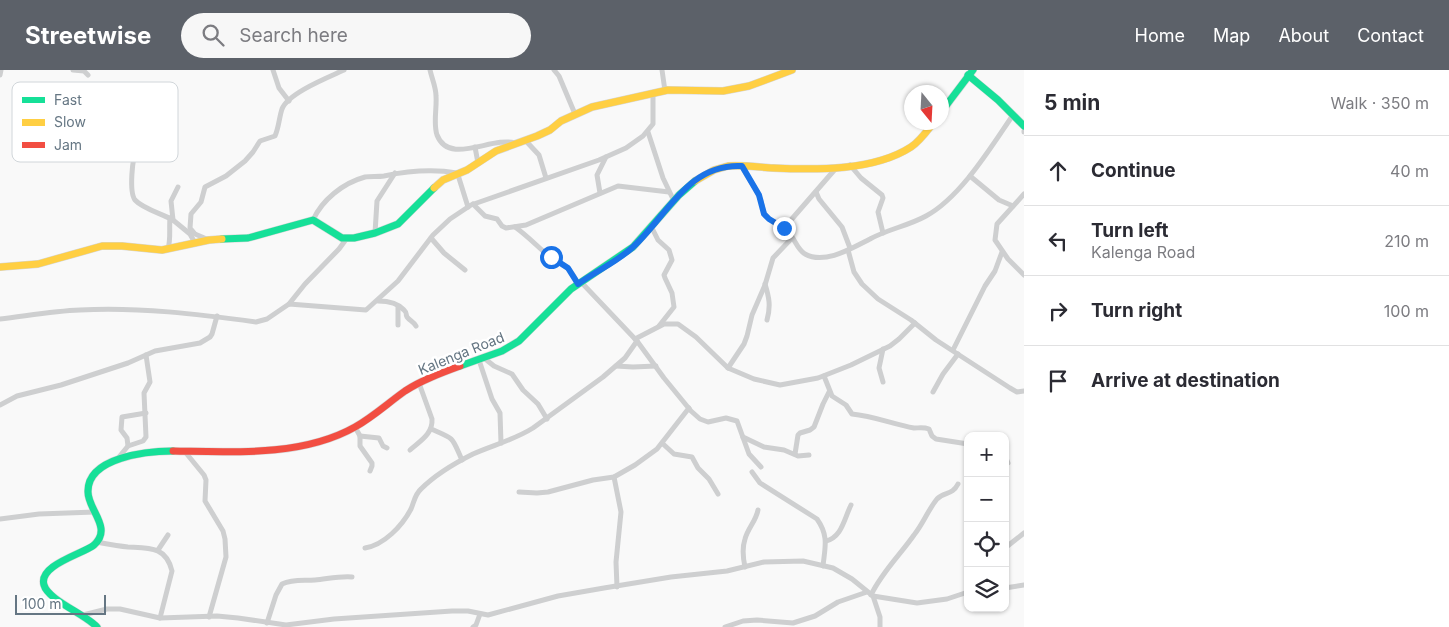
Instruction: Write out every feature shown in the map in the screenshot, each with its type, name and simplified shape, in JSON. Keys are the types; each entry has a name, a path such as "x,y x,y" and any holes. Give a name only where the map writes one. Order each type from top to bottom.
{"main road":[{"path":"0,267 38,264 102,246 157,250 209,240 248,238 313,220 339,238 374,233 398,224 443,180 459,174 496,151 543,133 561,121 592,107 665,91 723,91 748,86 792,70"},
{"path":"949,102 970,72 1024,126"},
{"name":"Kalenga Road","path":"96,542 102,532 102,528 88,495 89,484 96,472 119,457 147,452 223,453 267,450 316,442 337,436 355,427 419,383 502,352 520,341 559,299 633,246 651,226 671,196 716,169 729,166 789,169 837,167 883,159 907,150 918,142 928,130"},
{"path":"96,542 94,545 49,570 44,577 43,583 46,590 52,596 83,615 97,627"}],"street":[{"path":"0,75 1,70"},
{"path":"73,70 84,72 88,75"},
{"path":"273,70 280,90 289,100"},
{"path":"209,240 193,233 190,228 192,212 201,202 205,187 226,176 245,161 260,141 276,136 282,110 289,100 317,83 344,70"},
{"path":"430,70 436,97 438,135 446,146 452,150 506,142 515,143"},
{"path":"554,70 560,76 575,114"},
{"path":"662,70 665,91"},
{"path":"289,304 362,310 370,308 412,264 431,238 450,219 470,206 606,157 626,148 648,132 653,124 653,94"},
{"path":"742,166 759,195 764,214 784,228 801,250 812,256 822,258 849,249 927,215 950,197 970,176 1015,117 1024,119"},
{"path":"648,132 671,196"},
{"path":"525,140 539,155 546,178"},
{"path":"475,147 478,163"},
{"path":"600,192 598,175 606,157"},
{"path":"135,162 131,191 137,202 172,219 190,234 196,242"},
{"path":"850,165 861,178 882,195 883,198 878,212 883,233"},
{"path":"784,228 837,167"},
{"path":"313,220 320,206 336,192 364,177 418,170 459,174 470,206 485,216 497,219 504,227 515,227 535,222 600,192 618,186 671,196"},
{"path":"374,233 378,201 395,173"},
{"path":"970,176 998,200 1013,206"},
{"path":"168,249 171,240 169,232 172,219 171,201 178,187"},
{"path":"816,192 818,199 842,227 854,272 862,284 878,298 936,340 1015,391 1024,391"},
{"path":"1022,196 997,224 995,240 1002,252 1024,275"},
{"path":"1022,196 1024,204"},
{"path":"651,226 658,240 669,250 672,260 664,278 672,292 674,307 658,326"},
{"path":"515,227 545,253 564,264 636,340 689,408 700,419 708,422 726,418 737,421 749,454 761,467"},
{"path":"0,319 79,310 164,311 263,321 289,304 348,238"},
{"path":"431,238 444,253 465,270"},
{"path":"728,368 744,344 752,315 773,258 792,238"},
{"path":"953,350 985,286 995,271 1002,252"},
{"path":"765,283 770,300 767,320"},
{"path":"377,301 391,302 398,306 404,310 408,319 414,322 416,326"},
{"path":"398,306 398,325"},
{"path":"0,405 17,396 61,386 162,349 194,344 205,340 212,334 217,316"},
{"path":"365,548 373,546 397,530 411,509 420,490 462,460 520,436 547,418 616,366 625,358 636,340 658,326 673,323 685,328 728,368 754,379 780,385 824,376 851,366 900,339 915,323"},
{"path":"883,349 879,368 884,382"},
{"path":"933,392 943,374 958,354"},
{"path":"119,457 128,446 145,440 147,432 144,392 150,383 146,355"},
{"path":"481,359 512,374 522,390 538,404 547,418"},
{"path":"481,359 492,398 500,413 502,443"},
{"path":"616,366 656,366"},
{"path":"824,376 829,392 836,400 846,405 852,414 886,420 914,428 925,427 929,429 932,436 936,439 964,443"},
{"path":"410,450 431,429 432,419 419,383"},
{"path":"795,454 798,436 800,433 814,427 829,392"},
{"path":"519,492 537,494 614,476 641,461 662,442 689,408"},
{"path":"128,446 127,438 121,430 122,417 146,413"},
{"path":"355,427 360,436 360,446 372,463 370,470"},
{"path":"431,429 452,438 462,460"},
{"path":"360,436 379,438 383,446 387,448"},
{"path":"743,436 764,447 784,450 803,456 809,455"},
{"path":"662,442 674,454 692,457 718,494"},
{"path":"186,453 204,475 206,480 205,501 223,531 225,540 226,557 209,616"},
{"path":"752,472 760,483 799,506 824,528 826,541 824,566"},
{"path":"614,476 621,512 621,526 616,557 617,587"},
{"path":"870,594 886,570 914,536 938,497 951,492 958,484"},
{"path":"826,541 837,536 851,505"},
{"path":"745,567 743,555 744,541 755,522 758,510"},
{"path":"0,519 39,514 94,512"},
{"path":"1009,546 1021,538 1024,533"},
{"path":"158,550 168,535"},
{"path":"96,542 113,546 144,547 158,550 169,562 172,571 160,618"},
{"path":"83,615 107,609 160,618 209,616 286,625 452,611 468,611 488,615 558,596 745,567 764,562 803,561 833,568 852,579 870,594 880,617 880,627"},
{"path":"267,623 276,595 282,584 295,580 352,576"},
{"path":"1009,587 1024,585"},
{"path":"725,627 743,621 757,620 793,623 815,616 838,602 870,594 917,603 947,599 964,593"},
{"path":"473,627 476,625 480,614"},
{"path":"334,620 334,627"}],"traffic: fast":[{"path":"949,102 973,70"},
{"path":"968,75 998,100 1024,126"},
{"path":"460,366 502,351 519,341 571,289 633,247 679,195 695,181"},
{"path":"222,239 248,238 313,220 342,238 354,238 375,233 398,224 434,188"},
{"path":"97,627 52,596 44,585 44,578 54,566 94,545 99,539 100,526 88,492 90,480 97,471 121,458 149,452 173,451"}],"traffic: slow":[{"path":"434,188 443,180 467,170 496,151 537,136 550,130 561,121 592,107 668,90 723,91 749,86 792,70"},
{"path":"695,181 714,170 728,166 826,169 862,165 880,161 911,147 927,130"},
{"path":"0,267 38,264 102,246 162,250 222,239"}],"traffic: jam":[{"path":"173,451 266,451 312,444 334,437 355,427 411,387 460,366"}],"route":[{"path":"551,257 564,264 578,284 633,246 673,199 685,189 716,169 729,166 742,166 759,195 764,214 784,228"}]}
